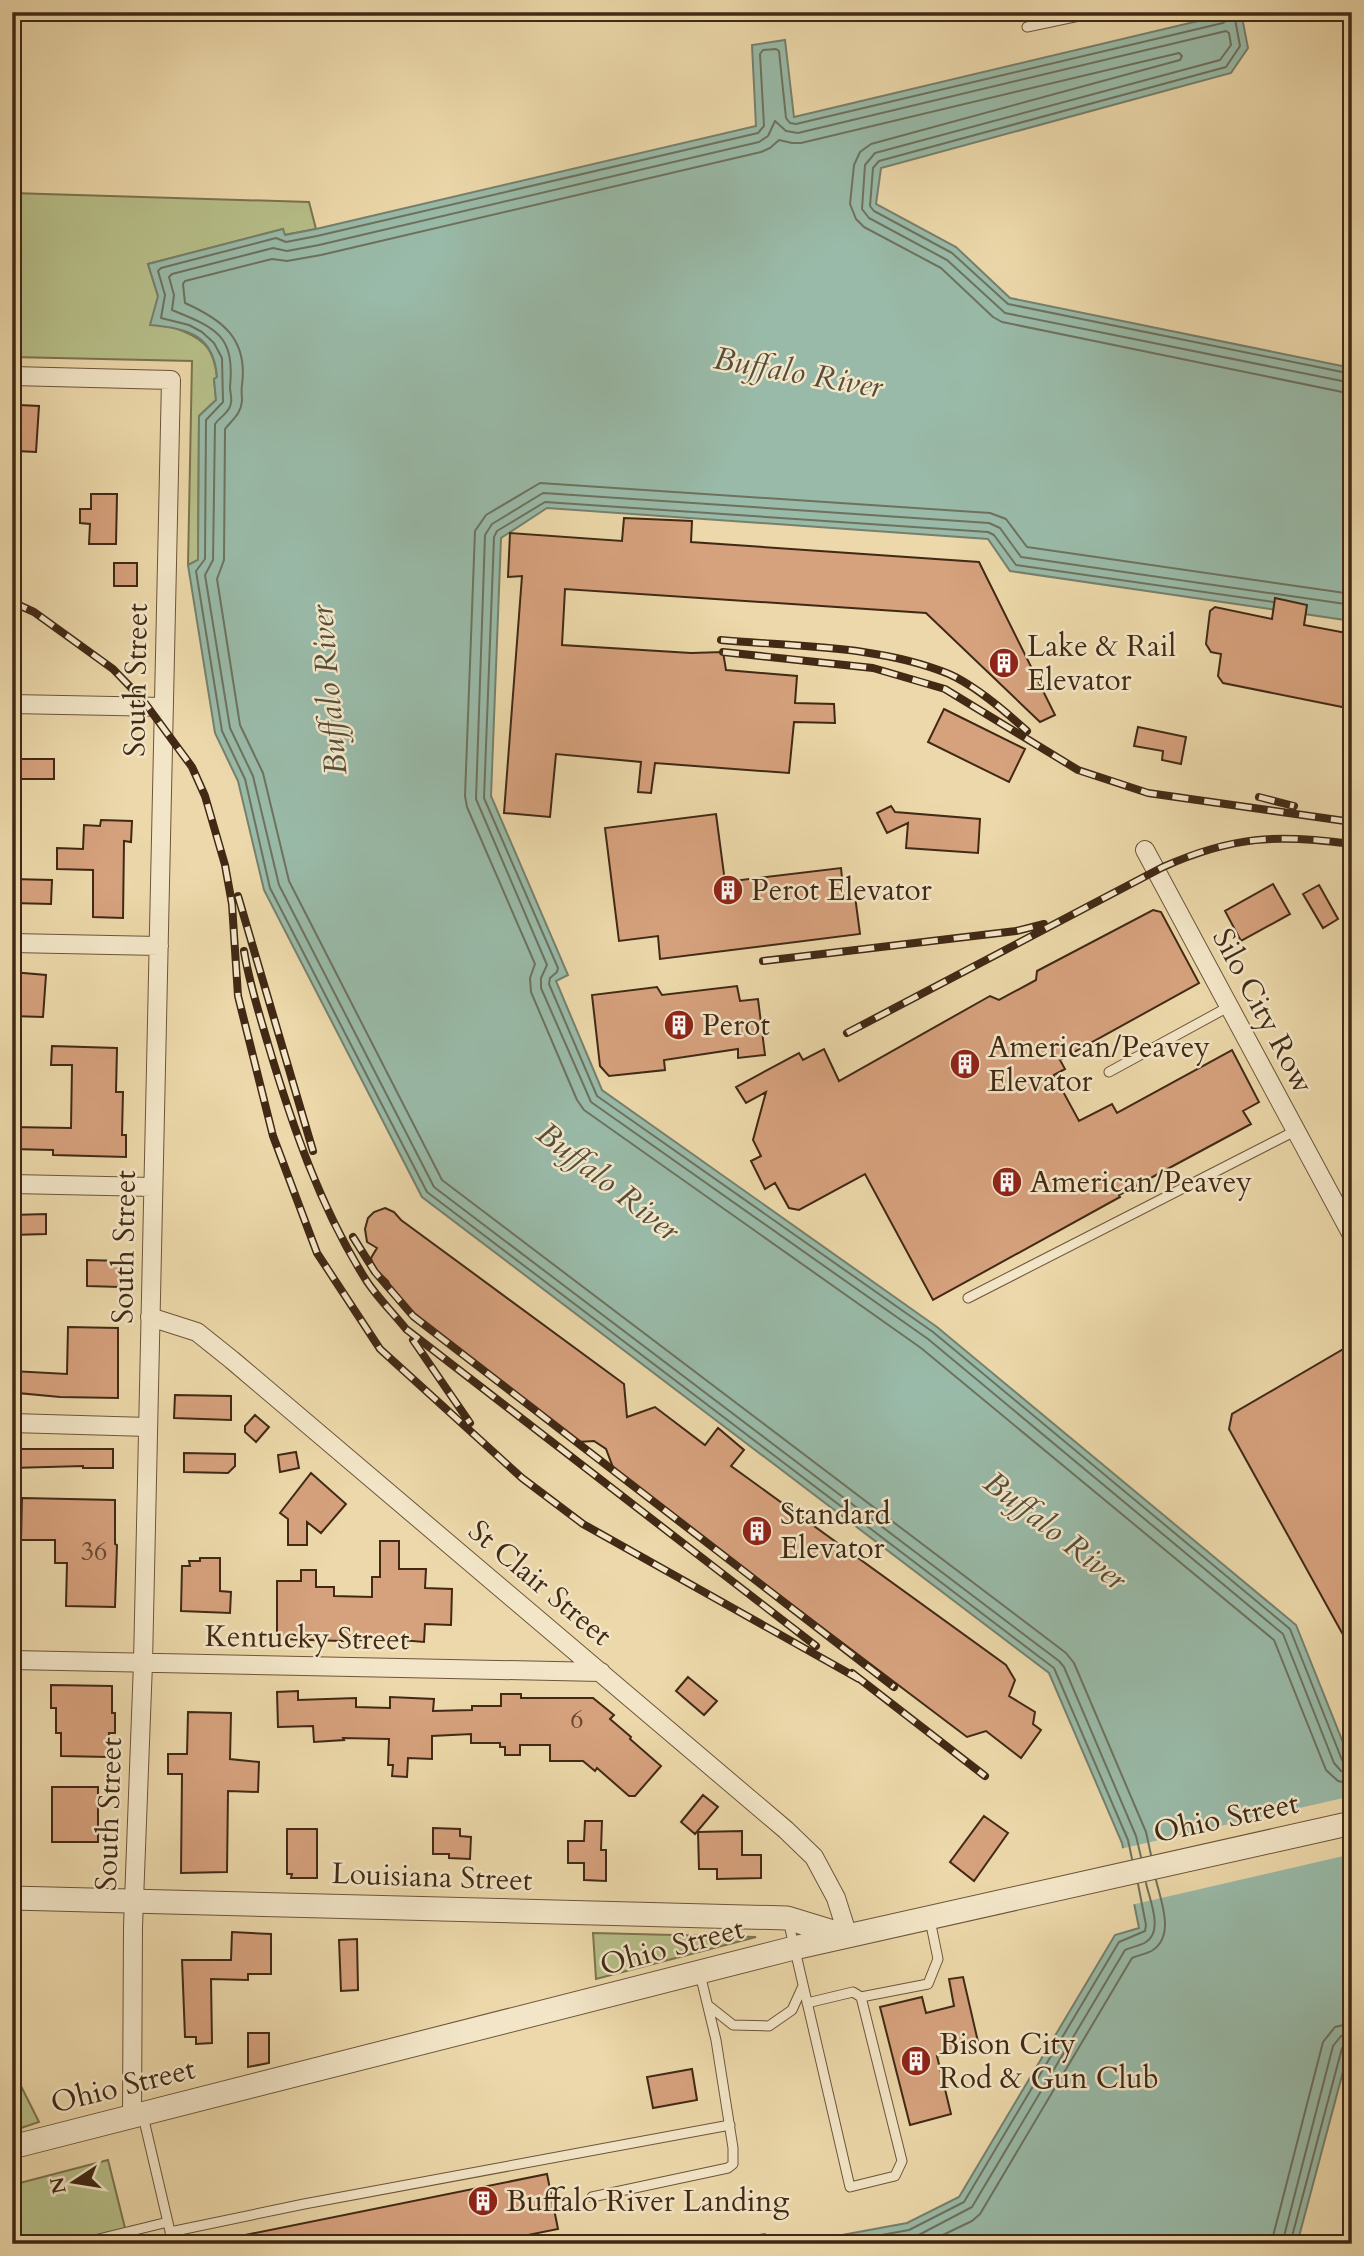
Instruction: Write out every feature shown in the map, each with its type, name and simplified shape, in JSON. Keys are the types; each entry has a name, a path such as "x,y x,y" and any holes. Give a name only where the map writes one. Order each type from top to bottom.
{"street":[{"name":"South Street","path":"12,376 171,380 143,1663 134,1901 137,2114"},
{"path":"12,704 164,707"},
{"name":"Silo City Row","path":"1145,850 1352,1235"},
{"path":"12,943 159,946"},
{"path":"12,1184 153,1187"},
{"name":"St Clair Street","path":"150,1318 197,1332 232,1360 776,1822 814,1857 835,1898 848,1936"},
{"path":"12,1423 148,1427"},
{"name":"Kentucky Street","path":"12,1660 601,1672"},
{"name":"Ohio Street","path":"12,2147 794,1948 1352,1823"},
{"name":"Louisiana Street","path":"12,1898 787,1918 848,1936"}],"lane":[{"path":"1027,27 1098,12"},
{"path":"1109,1072 1230,1006"},
{"path":"968,1298 1295,1131"},
{"path":"787,1918 850,2188 895,2176 902,2161 861,1997"},
{"path":"807,2003 853,1993 861,1997 928,1984 938,1959 929,1918"},
{"path":"592,2197 728,2168 733,2164 730,2125 716,2040 699,1973"},
{"path":"708,2005 733,2025 769,2026 792,2010 803,1986"},
{"path":"137,2114 173,2244"},
{"path":"78,2244 730,2125"}],"green space":[{"path":"12,193 309,202 316,229 284,235 283,229 148,264 172,327 205,344 213,358 217,378 214,379 216,400 199,416 198,560 188,565 192,361 12,357"},
{"path":"593,1933 756,1937 596,1979"},
{"path":"12,2076 17,2078 39,2122 12,2131"},
{"path":"108,2160 129,2244 12,2244 12,2185"}],"water":[{"name":"Buffalo River","path":"1241,12 1248,48 1231,73 881,168 876,204 956,247 1010,298 1352,368 1352,621 1010,571 988,539 547,508 501,538 491,796 568,975 556,981 602,1090 937,1327 1296,1625 1352,1765 1352,2038 1297,2244 793,2244 907,2223 959,2197 1115,1935 1139,1928 1122,1843 1049,1673 422,1197 264,890 238,781 215,733 188,565 198,560 199,416 216,400 215,363 205,343 197,336 176,328 150,325 158,296 148,264 283,229 285,235 316,229 756,126 752,45 785,40 794,117"},
{"path":"764,2234 767,2244 717,2244"}],"pier":[{"path":"1352,1796 1352,1854 1131,1905 1120,1849"}],"building":[{"path":"19,405 39,406 36,452 17,451"},
{"path":"91,494 117,494 116,544 89,544 90,524 80,523 80,509 91,509"},
{"name":"Lake & Rail Elevator","path":"624,518 692,521 691,542 979,562 1055,715 1040,722 926,613 565,589 562,645 691,653 723,652 726,670 797,676 795,703 834,704 835,723 794,722 789,773 655,763 651,793 638,792 641,762 556,754 550,817 504,813 522,576 508,577 510,533 622,541"},
{"path":"114,563 137,563 137,586 114,586"},
{"path":"1275,598 1307,605 1304,625 1352,634 1352,709 1223,683 1218,676 1221,654 1211,652 1206,644 1210,611 1215,607 1272,619"},
{"path":"944,709 1025,749 1009,782 928,742"},
{"path":"1138,727 1186,737 1181,764 1162,760 1163,751 1134,746"},
{"path":"12,759 54,759 54,779 12,779"},
{"path":"891,806 895,812 980,819 978,853 906,848 908,823 887,833 877,813"},
{"name":"Perot Elevator","path":"716,814 725,882 841,868 844,898 855,896 860,934 660,959 658,936 619,941 605,828"},
{"path":"101,820 132,821 131,842 124,841 123,918 93,917 93,870 57,869 57,848 83,849 84,825 100,826"},
{"path":"12,879 52,880 51,904 12,903"},
{"path":"1273,884 1290,914 1241,941 1225,911"},
{"path":"1319,885 1338,919 1323,928 1303,894"},
{"path":"1153,910 1161,912 1199,983 1060,1060 1065,1069 1054,1075 1079,1121 1112,1104 1117,1113 1232,1050 1259,1102 1243,1111 1251,1124 933,1300 865,1174 799,1210 789,1208 775,1183 765,1189 751,1161 761,1156 753,1140 766,1092 746,1103 736,1087 799,1053 803,1060 824,1049 839,1081 990,996 999,1000 1036,980 1037,971"},
{"path":"12,972 46,975 43,1017 12,1016"},
{"name":"Perot","path":"737,986 740,1001 758,999 765,1055 738,1058 738,1049 664,1060 665,1070 609,1076 600,1066 592,995 657,987 662,995"},
{"path":"52,1046 117,1048 116,1092 123,1092 122,1135 126,1135 126,1157 53,1155 53,1150 12,1149 12,1127 71,1128 72,1065 51,1065"},
{"name":"Standard Elevator","path":"385,1208 394,1212 401,1220 624,1384 627,1417 655,1407 705,1445 718,1428 744,1450 731,1466 1006,1665 1015,1680 1009,1696 1035,1712 1033,1724 1041,1730 1021,1758 986,1731 967,1737 614,1470 606,1449 594,1441 578,1442 417,1317 374,1268 371,1258 377,1248 367,1242 365,1229 368,1218 374,1212"},
{"path":"46,1214 46,1234 12,1235 12,1215"},
{"path":"87,1260 121,1261 120,1287 87,1286"},
{"path":"68,1327 118,1328 118,1398 60,1397 18,1393 18,1389 12,1389 12,1371 67,1374"},
{"path":"1352,1344 1352,1651 1229,1429 1232,1414"},
{"path":"175,1395 231,1396 231,1420 174,1418"},
{"path":"255,1415 269,1427 256,1442 245,1432 245,1426"},
{"path":"113,1449 113,1468 12,1468 12,1451"},
{"path":"296,1452 299,1468 280,1472 278,1455"},
{"path":"184,1453 235,1454 235,1466 228,1473 184,1472"},
{"path":"311,1473 346,1504 321,1533 307,1522 307,1545 288,1545 288,1519 280,1513"},
{"path":"22,1498 115,1500 115,1607 66,1606 67,1563 55,1563 55,1540 21,1540"},
{"path":"380,1541 399,1541 399,1569 426,1569 425,1588 452,1589 451,1625 425,1624 424,1642 364,1637 364,1640 342,1641 277,1639 277,1581 301,1581 301,1570 316,1570 316,1587 334,1587 334,1596 372,1597 372,1577 380,1577"},
{"path":"200,1558 220,1558 220,1591 231,1592 230,1613 181,1611 182,1566 190,1566 189,1561 200,1561"},
{"path":"688,1677 717,1701 704,1715 676,1691"},
{"path":"51,1685 112,1686 115,1733 109,1733 108,1757 61,1756 61,1733 56,1733 56,1708 51,1708"},
{"path":"298,1691 298,1700 356,1698 356,1707 390,1708 390,1697 434,1699 433,1711 472,1710 472,1706 501,1706 501,1694 521,1694 521,1698 593,1698 614,1715 610,1719 631,1737 630,1739 661,1766 635,1796 629,1796 597,1768 595,1771 583,1761 550,1761 550,1745 520,1745 520,1755 505,1755 505,1747 500,1747 500,1743 471,1743 471,1734 432,1736 432,1759 408,1758 407,1777 392,1776 393,1765 388,1765 389,1739 343,1738 344,1740 314,1742 313,1726 278,1727 277,1692"},
{"path":"188,1712 231,1713 230,1759 259,1762 258,1792 228,1791 227,1872 181,1873 182,1774 168,1774 168,1754 187,1754"},
{"path":"52,1787 98,1787 98,1842 52,1842"},
{"path":"703,1795 718,1807 695,1834 681,1822"},
{"path":"984,1816 1008,1833 974,1881 950,1862"},
{"path":"585,1821 602,1821 601,1850 606,1850 606,1881 584,1880 584,1863 568,1863 568,1841 584,1841"},
{"path":"433,1828 460,1829 460,1836 471,1837 470,1859 449,1858 449,1854 433,1854"},
{"path":"287,1829 317,1829 317,1878 291,1878 292,1874 287,1874"},
{"path":"742,1831 742,1855 761,1855 761,1878 717,1879 717,1869 699,1869 698,1832"},
{"path":"232,1932 271,1934 271,1974 248,1974 248,1980 211,1979 212,2043 196,2044 196,2037 185,2037 182,1960 231,1960"},
{"path":"357,1939 358,1990 341,1991 339,1940"},
{"name":"Bison City Rod & Gun Club","path":"963,1977 979,2046 937,2056 951,2114 910,2125 880,2007 922,1997 926,2013 954,2006 949,1979"},
{"path":"248,2033 269,2033 269,2063 248,2067"},
{"path":"692,2069 697,2100 653,2108 647,2077"},
{"name":"Buffalo River Landing","path":"547,2174 558,2229 483,2244 241,2244 240,2236"}],"railway":[{"path":"12,602 34,612 113,669 142,699 192,767 205,796 225,865 232,904 238,996 273,1136 317,1253 380,1349 522,1478 583,1524 859,1679"},
{"path":"721,640 866,652 922,664 969,685 1027,731"},
{"path":"723,652 873,668 945,689 1078,770 1148,793 1352,822"},
{"path":"1259,797 1294,806"},
{"path":"847,1033 1163,867 1188,857 1234,843 1255,840 1300,839 1352,844"},
{"path":"238,896 313,1151"},
{"path":"763,961 1016,931 1044,924"},
{"path":"244,951 268,1044 309,1165 335,1224 366,1280 380,1299 406,1329 816,1646"},
{"path":"353,1237 375,1272 413,1316 894,1687"},
{"path":"413,1340 470,1423"},
{"path":"852,1673 985,1776"}],"place":[{"name":"Lake & Rail Elevator","path":"1004,663"},
{"name":"Perot Elevator","path":"728,890"},
{"name":"Perot","path":"679,1025"},
{"name":"American/Peavey Elevator","path":"965,1064"},
{"name":"American/Peavey","path":"1007,1182"},
{"name":"Standard Elevator","path":"757,1531"},
{"name":"Bison City Rod & Gun Club","path":"916,2061"},
{"name":"Buffalo River Landing","path":"483,2201"}]}
